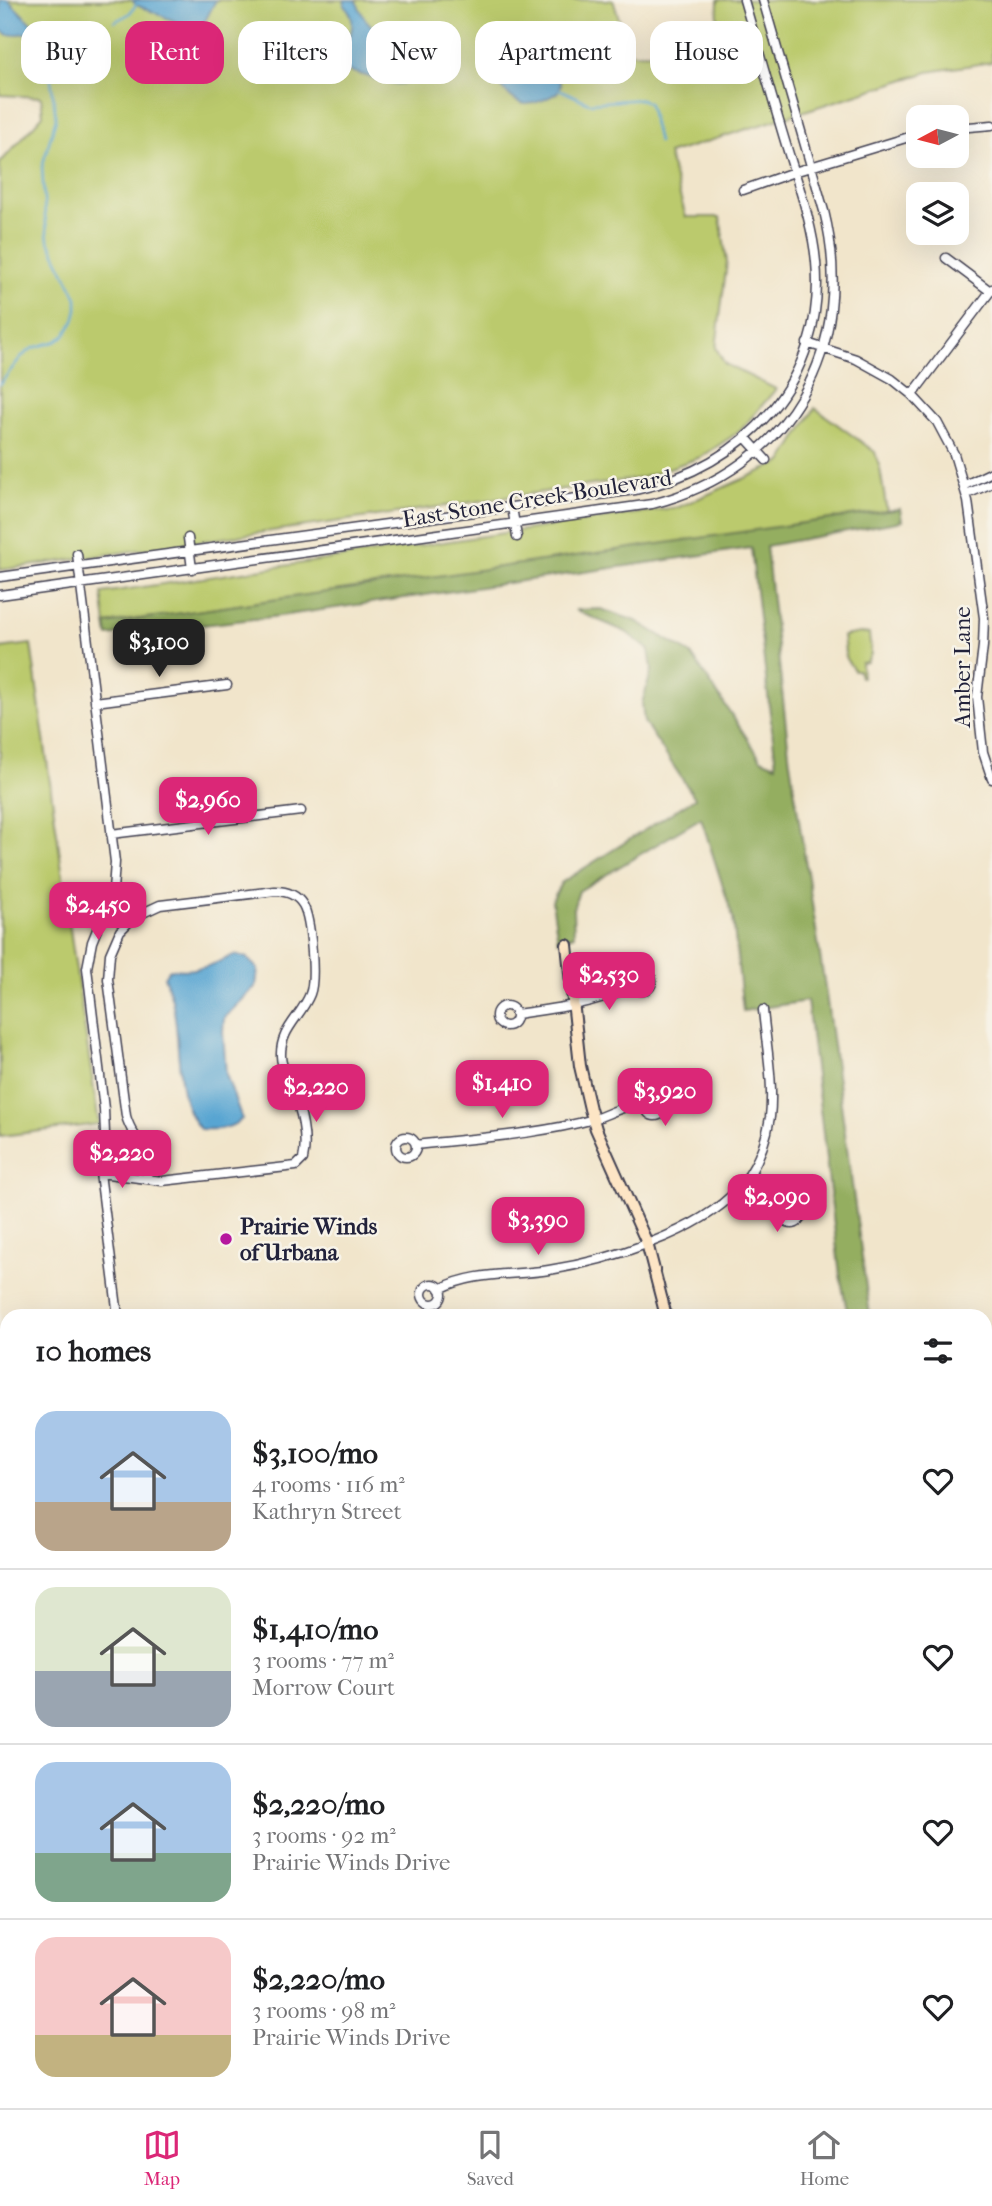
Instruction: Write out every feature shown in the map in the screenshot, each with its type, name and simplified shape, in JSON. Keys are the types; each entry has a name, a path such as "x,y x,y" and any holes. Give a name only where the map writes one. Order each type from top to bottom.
{"street":[{"name":"East Stone Creek Boulevard","path":"0,578 635,490 671,481 708,465 746,438 783,393 807,343 814,313 816,263 809,223 744,0"},
{"name":"East Stone Creek Boulevard","path":"0,595 652,504 707,485 758,451 800,399 824,348 833,305 830,234 763,0"},
{"path":"970,127 992,125"},
{"path":"743,190 906,138"},
{"path":"912,395 991,290 946,258"},
{"name":"Amber Lane","path":"807,343 866,364 892,379 912,395 946,436 966,489 984,618 977,697 984,752 992,779"},
{"path":"746,438 766,460"},
{"path":"966,489 992,472"},
{"path":"966,489 992,483"},
{"path":"512,507 517,537"},
{"path":"188,538 192,569"},
{"path":"77,554 115,878 113,890 92,942 87,968 104,1109 105,1134 100,1173 116,1309"},
{"path":"96,702 227,685"},
{"path":"111,834 301,811"},
{"path":"100,1173 162,1181 296,1166 303,1159 305,1152 298,1102 280,1053 285,1032 309,996 314,974 306,912 294,896 275,891 160,905 134,917 114,941 108,979 126,1116 129,1127 146,1157 149,1167 147,1179"},
{"path":"567,945 582,1079 592,1119 647,1243 664,1309"},
{"path":"516,1014 605,999 633,986"},
{"path":"439,1289 471,1277 530,1273 566,1267 647,1243 685,1226 734,1193 750,1173 764,1143 770,1116 771,1096 763,1010"},
{"path":"416,1145 550,1128 592,1119 632,1105 646,1106"},
{"path":"750,1173 775,1191 786,1207"}],"green space":[{"path":"0,0 613,0 620,21 475,21 475,84 636,84 636,53 650,53 650,84 763,84 763,21 718,21 718,0 992,0 992,62 928,72 668,154 686,217 720,217 727,262 716,348 725,364 776,389 740,431 701,457 641,478 0,570 0,163 43,115 41,97 0,95"},
{"path":"815,408 875,452 887,512 106,624 102,593 679,507 782,462"},
{"path":"900,509 902,521 766,546 790,762 826,994 869,1309 847,1309 840,1275 807,1001 743,1011 733,918 701,818 579,891 573,909 574,935 558,941 552,901 561,883 695,798 644,722 642,703 652,669 649,650 626,632 575,610 601,609 636,621 691,654 761,759 776,765 751,548 280,616 108,636 106,624"},
{"path":"869,634 871,654 867,662 861,663 860,677 858,670 854,670 846,659 843,636"},
{"path":"31,644 99,1124 0,1136 0,648"}],"water":[{"path":"0,0 8,0 29,21 21,21 21,34 8,35 0,30"},
{"path":"132,0 216,0 205,21 174,21 136,5"},
{"path":"345,0 355,0 367,21 366,76 352,72 352,21 344,5"},
{"path":"500,84 561,85 557,93 530,104 519,102"},
{"path":"234,955 246,957 258,969 256,986 224,1018 226,1074 242,1119 222,1128 200,1129 190,1114 184,1097 175,1016 164,977 169,969 203,968"}],"waterway":[{"path":"114,22 129,14 136,5"},
{"path":"0,384 21,357 33,348 57,341 65,335 74,321 77,309 77,298 48,239 45,216 42,167 56,118 52,84"},
{"path":"559,89 589,103 642,99 649,104 658,142"}],"place":[{"name":"Prairie Winds of Urbana","path":"226,1239"}]}
